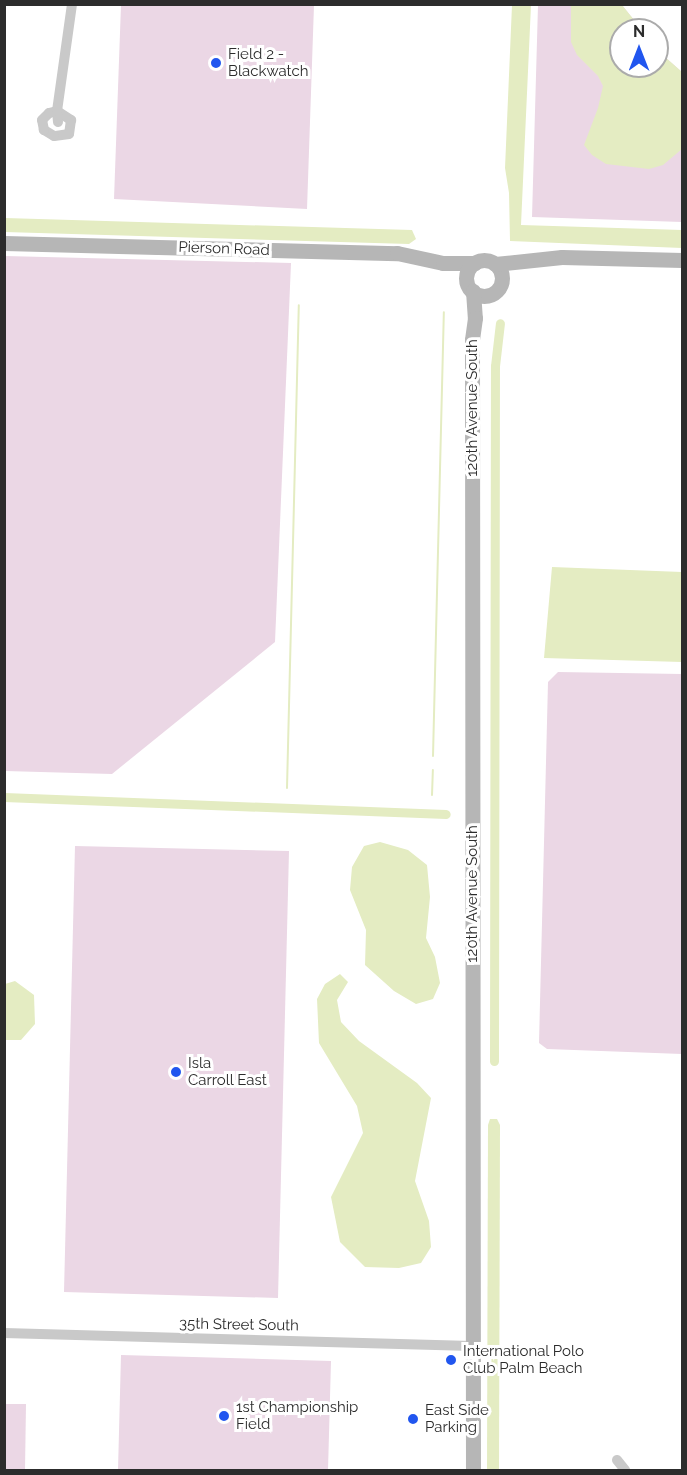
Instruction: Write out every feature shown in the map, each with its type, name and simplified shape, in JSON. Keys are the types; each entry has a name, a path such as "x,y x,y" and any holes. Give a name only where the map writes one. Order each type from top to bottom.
{"street":[{"path":"58,116 72,4"},
{"name":"Pierson Road","path":"4,243 397,254 443,263 475,263"},
{"path":"531,262 502,279 499,288 476,289 467,273 475,263 483,260 495,264 562,257 682,260"},
{"name":"Pierson Road","path":"443,263 476,289"},
{"path":"495,264 502,279"},
{"name":"120th Avenue South","path":"473,1470 472,340 476,289"},
{"name":"35th Street South","path":"4,1333 472,1346"},
{"path":"617,1460 625,1470"}],"shaded area":[{"name":"Field 2 - Blackwatch","path":"121,5 314,5 307,209 114,199"},
{"path":"512,5 531,5 521,225 682,230 682,248 510,241 509,193 505,168"},
{"path":"538,5 622,5 632,18 609,18 609,78 669,78 669,61 682,72 682,222 532,217"},
{"path":"571,5 622,5 632,18 609,18 609,78 669,78 669,61 682,72 682,149 663,165 649,169 606,164 592,155 584,145 598,108 603,86 598,76 577,55 571,42"},
{"path":"5,218 412,230 416,239 409,244 5,232"},
{"path":"5,256 291,263 275,642 112,774 5,771"},
{"path":"552,567 682,572 682,662 544,658"},
{"path":"558,672 682,674 682,1054 547,1049 539,1043 548,682"},
{"path":"380,842 408,850 427,865 430,897 426,938 435,957 440,983 433,999 416,1004 394,991 365,965 366,930 350,890 352,867 364,846"},
{"name":"Isla Carroll East","path":"75,846 289,851 278,1298 64,1292"},
{"path":"340,974 348,982 337,1000 341,1022 359,1041 417,1083 431,1098 415,1181 429,1221 431,1247 421,1263 399,1268 365,1267 340,1242 331,1197 363,1133 357,1106 319,1043 317,999 325,984"},
{"path":"15,981 34,995 35,1024 21,1040 5,1040 5,984"},
{"path":"490,1119 497,1119 500,1125 499,1470 487,1470 488,1125"},
{"name":"1st Championship Field","path":"121,1355 331,1361 328,1470 118,1470"},
{"path":"5,1404 26,1404 25,1470 5,1470"}],"waterway":[{"path":"287,788 299,305"},
{"path":"433,756 444,312"},
{"path":"494,1061 495,366 500,323"},
{"path":"432,795 433,770"},
{"path":"4,797 446,814"}],"place":[{"name":"Field 2 - Blackwatch","path":"216,63"},
{"name":"Isla Carroll East","path":"176,1072"},
{"name":"International Polo Club Palm Beach","path":"451,1360"},
{"name":"1st Championship Field","path":"224,1416"},
{"name":"East Side Parking","path":"413,1419"}]}
